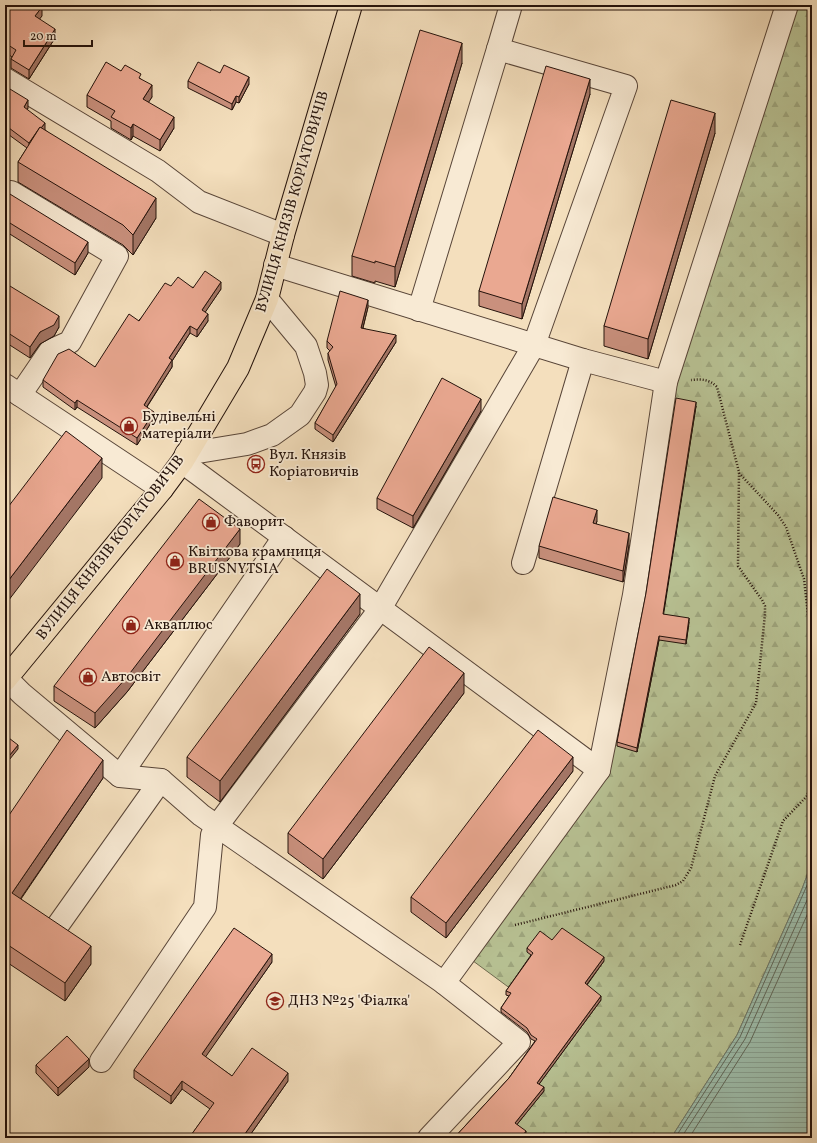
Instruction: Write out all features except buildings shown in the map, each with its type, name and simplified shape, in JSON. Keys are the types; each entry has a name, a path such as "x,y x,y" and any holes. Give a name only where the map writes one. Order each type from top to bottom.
{"main road":[{"name":"ВУЛИЦЯ КНЯЗІВ КОРІАТОВИЧІВ","path":"6,680 162,489 184,458 238,368 267,299 283,235 351,5"}],"street":[{"path":"419,310 511,5"},
{"path":"444,983 599,770 634,595 666,382 787,5"},
{"path":"101,1060 205,907 212,835 217,826 380,609 534,345 626,86 498,49"},
{"path":"5,79 158,171 199,202 283,235"},
{"path":"12,192 117,256 70,342 50,351 12,390 162,489"},
{"path":"275,265 583,360 666,382"},
{"path":"184,458 247,444 272,435 300,415 315,392 317,385 306,346 267,299"},
{"path":"523,563 583,360"},
{"path":"184,458 284,538 599,770"},
{"path":"120,776 284,538"},
{"path":"6,680 120,776 161,780 217,826 444,983 519,1042 429,1138"},
{"path":"58,925 161,780"}],"path":[{"path":"480,934 676,885 683,881 691,868 712,783 752,711 758,694 765,606 738,566 739,472 717,387 711,382 705,380 666,382"},
{"path":"739,472 778,515 786,527 804,579 812,651"},
{"path":"740,945 783,821 807,796 812,779"}],"green space":[{"path":"787,5 812,5 812,862 802,889 737,1035 671,1138 524,1138 515,1127 543,1091 537,1087 533,957 511,989 465,955 599,770 666,382"}],"water":[{"path":"812,862 812,1138 671,1138 737,1035 802,889"}],"place":[{"name":"Будівельні матеріали","path":"129,426"},
{"name":"Вул. Князів Коріатовичів","path":"256,464"},
{"name":"Фаворит","path":"211,522"},
{"name":"Квіткова крамниця BRUSNYTSIA","path":"175,561"},
{"name":"Акваплюс","path":"131,625"},
{"name":"Автосвіт","path":"88,677"},
{"name":"ДНЗ №25 'Фіалка'","path":"275,1001"}]}
